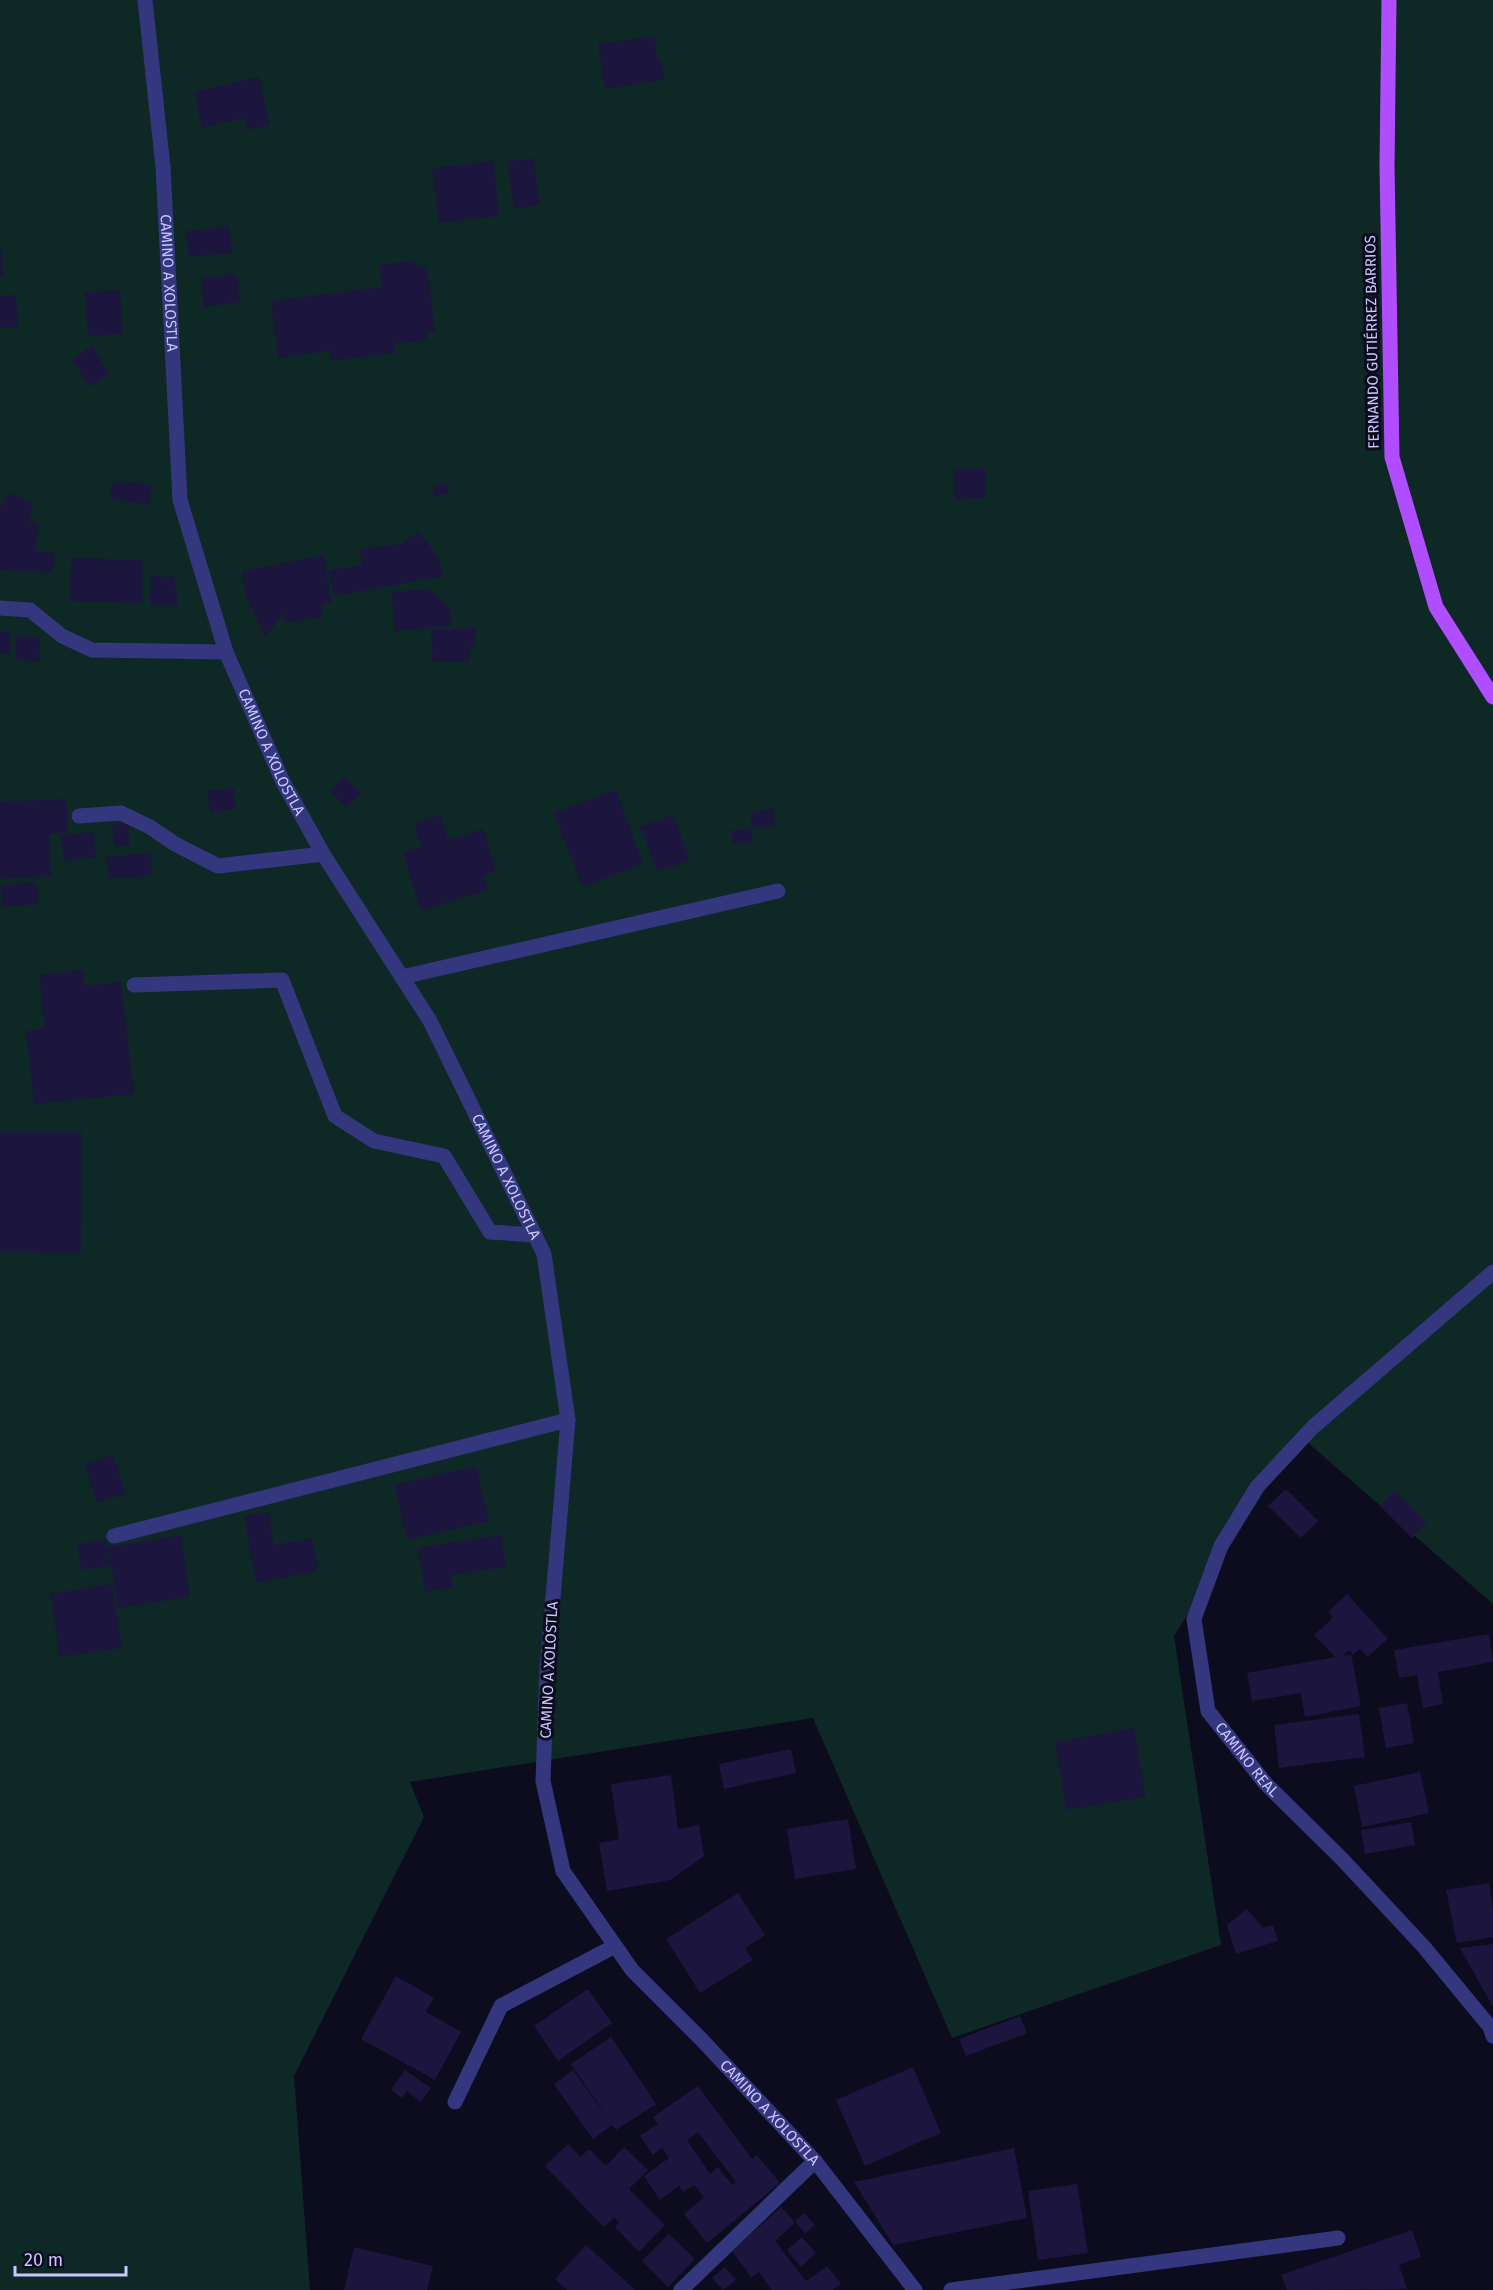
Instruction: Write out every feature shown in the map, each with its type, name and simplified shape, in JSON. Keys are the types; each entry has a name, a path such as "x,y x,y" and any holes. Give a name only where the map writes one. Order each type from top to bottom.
{"main road":[{"name":"FERNANDO GUTIÉRREZ BARRIOS","path":"1389,0 1387,166 1392,457 1436,607 1493,697"}],"street":[{"name":"CAMINO A XOLOSTLA","path":"145,0 163,167 180,500 226,652 283,782 323,854 430,1021 544,1254 568,1420 547,1669 543,1780 563,1871 632,1970 815,2161 915,2290"},
{"path":"0,608 30,610 62,636 92,650 226,652"},
{"path":"79,816 121,813 218,866 323,854"},
{"path":"402,977 778,891"},
{"path":"134,985 282,980 335,1116 374,1141 444,1156 490,1232 534,1235"},
{"name":"CAMINO REAL","path":"1493,1272 1313,1427 1257,1487 1221,1546 1194,1619 1208,1711 1265,1783 1342,1859 1424,1947 1490,2027 1493,2036"},
{"path":"114,1536 568,1420"},
{"path":"455,2102 501,2006 615,1946"},
{"path":"681,2290 815,2161"},
{"path":"951,2290 1338,2238"}],"green space":[{"path":"0,0 1493,0 1493,1604 1299,1435 1174,1636 1221,1945 952,2038 813,1718 410,1782 424,1817 294,2076 310,2290 0,2290"}],"building":[{"path":"654,36 658,62 662,62 665,80 605,89 598,44"},
{"path":"259,77 270,125 248,130 245,118 202,128 194,92"},
{"path":"533,158 540,205 514,209 507,162"},
{"path":"493,161 499,216 439,223 432,168"},
{"path":"229,226 232,253 189,257 186,231"},
{"path":"0,250 2,250 3,276 0,276"},
{"path":"416,260 417,267 427,266 435,332 426,333 427,340 394,344 395,353 331,361 330,351 278,358 271,301 382,287 379,265"},
{"path":"236,274 240,302 204,307 201,278"},
{"path":"120,290 123,334 88,336 85,292"},
{"path":"16,295 18,327 0,328 0,296"},
{"path":"92,346 109,375 89,387 72,359"},
{"path":"985,468 986,498 955,499 954,469"},
{"path":"124,481 152,485 149,505 109,498 112,483 124,484"},
{"path":"447,483 448,494 434,496 433,485"},
{"path":"7,493 33,502 29,520 39,524 35,550 55,554 52,573 0,570 0,507"},
{"path":"419,531 439,559 444,576 334,596 329,571 362,565 360,549 402,544"},
{"path":"324,555 331,603 321,604 323,617 284,623 283,614 265,637 245,593 242,571"},
{"path":"71,558 142,560 142,603 70,601"},
{"path":"151,576 174,577 178,605 150,605"},
{"path":"430,589 450,609 452,626 395,631 391,592"},
{"path":"475,628 476,646 470,646 470,661 433,662 431,630"},
{"path":"0,632 10,632 11,654 0,654"},
{"path":"16,636 40,637 39,662 15,660"},
{"path":"344,776 361,793 346,808 330,791"},
{"path":"234,788 236,809 210,813 207,791"},
{"path":"616,790 643,864 582,887 554,813"},
{"path":"66,799 68,833 49,834 51,876 0,879 0,802"},
{"path":"772,808 775,825 752,829 750,813"},
{"path":"441,815 448,840 483,829 496,871 483,875 488,890 421,911 403,853 421,847 414,823"},
{"path":"673,815 690,860 658,872 640,827"},
{"path":"129,822 130,845 115,847 112,825"},
{"path":"751,828 753,842 733,845 731,831"},
{"path":"92,832 96,857 64,861 61,836"},
{"path":"151,853 152,876 109,879 106,857"},
{"path":"36,882 38,904 3,907 1,885"},
{"path":"83,970 85,986 121,982 134,1094 34,1104 26,1031 45,1029 39,975"},
{"path":"0,1132 82,1132 81,1253 0,1252"},
{"path":"113,1455 126,1494 97,1503 85,1464"},
{"path":"476,1466 489,1521 407,1540 394,1485"},
{"path":"1286,1489 1318,1521 1301,1538 1268,1506"},
{"path":"1395,1490 1427,1523 1412,1538 1380,1506"},
{"path":"268,1512 274,1545 312,1538 318,1571 256,1583 244,1516"},
{"path":"181,1535 190,1597 118,1608 108,1547"},
{"path":"501,1535 506,1567 451,1575 453,1587 425,1592 418,1548"},
{"path":"106,1539 110,1566 82,1570 77,1544"},
{"path":"112,1584 122,1648 60,1657 50,1594"},
{"path":"1347,1594 1388,1639 1367,1657 1360,1649 1353,1655 1349,1650 1343,1656 1351,1654 1361,1706 1305,1717 1301,1693 1252,1701 1247,1673 1335,1657 1314,1635 1333,1618 1328,1612"},
{"path":"1489,1634 1493,1662 1438,1672 1443,1704 1423,1708 1417,1675 1399,1678 1394,1650"},
{"path":"1407,1703 1414,1743 1386,1748 1379,1708"},
{"path":"1359,1714 1365,1757 1279,1768 1274,1725"},
{"path":"1134,1728 1146,1797 1066,1810 1055,1742"},
{"path":"791,1749 796,1773 724,1789 719,1764"},
{"path":"1420,1772 1429,1813 1362,1827 1354,1786"},
{"path":"671,1775 678,1829 699,1825 704,1856 670,1880 607,1891 599,1843 619,1839 611,1784"},
{"path":"848,1819 856,1869 795,1879 787,1829"},
{"path":"1411,1822 1415,1845 1365,1854 1361,1830"},
{"path":"1489,1883 1493,1910 1493,1937 1457,1943 1446,1890"},
{"path":"738,1893 765,1935 745,1948 753,1960 700,1993 666,1939"},
{"path":"1247,1909 1263,1928 1273,1925 1278,1941 1236,1954 1227,1925"},
{"path":"1493,1944 1493,2007 1460,1948"},
{"path":"396,1976 434,1998 426,2012 461,2032 435,2080 361,2039"},
{"path":"588,1989 612,2023 558,2061 534,2026"},
{"path":"1020,2016 1027,2033 966,2056 959,2039"},
{"path":"611,2037 656,2104 616,2130 612,2125 593,2139 554,2084 573,2070 610,2121 571,2064"},
{"path":"913,2067 941,2133 865,2166 836,2100"},
{"path":"405,2070 431,2088 421,2102 407,2091 402,2098 391,2090"},
{"path":"698,2086 752,2159 757,2155 780,2183 707,2243 684,2214 704,2197 694,2185 683,2192 679,2186 660,2200 644,2176 669,2158 662,2148 653,2155 640,2136 658,2124 653,2117","holes":["698,2132 736,2182 732,2185 718,2167 710,2174 687,2140"]},
{"path":"568,2144 581,2157 589,2149 606,2166 624,2147 648,2170 629,2189 665,2225 639,2252 615,2227 619,2223 614,2217 604,2227 545,2166"},
{"path":"1014,2148 1027,2218 893,2245 854,2182"},
{"path":"1077,2184 1088,2253 1038,2260 1028,2191"},
{"path":"781,2207 795,2223 775,2241 806,2281 827,2266 841,2284 833,2290 772,2290 759,2272 751,2277 732,2251"},
{"path":"804,2213 815,2225 805,2234 795,2221"},
{"path":"1412,2230 1421,2257 1399,2265 1407,2289 1287,2290 1281,2275"},
{"path":"669,2234 695,2259 668,2287 642,2261"},
{"path":"802,2237 816,2253 801,2267 787,2250"},
{"path":"586,2245 635,2290 567,2290 555,2279"},
{"path":"354,2247 433,2266 427,2290 344,2290"},
{"path":"725,2267 736,2280 723,2290 712,2278"}]}
